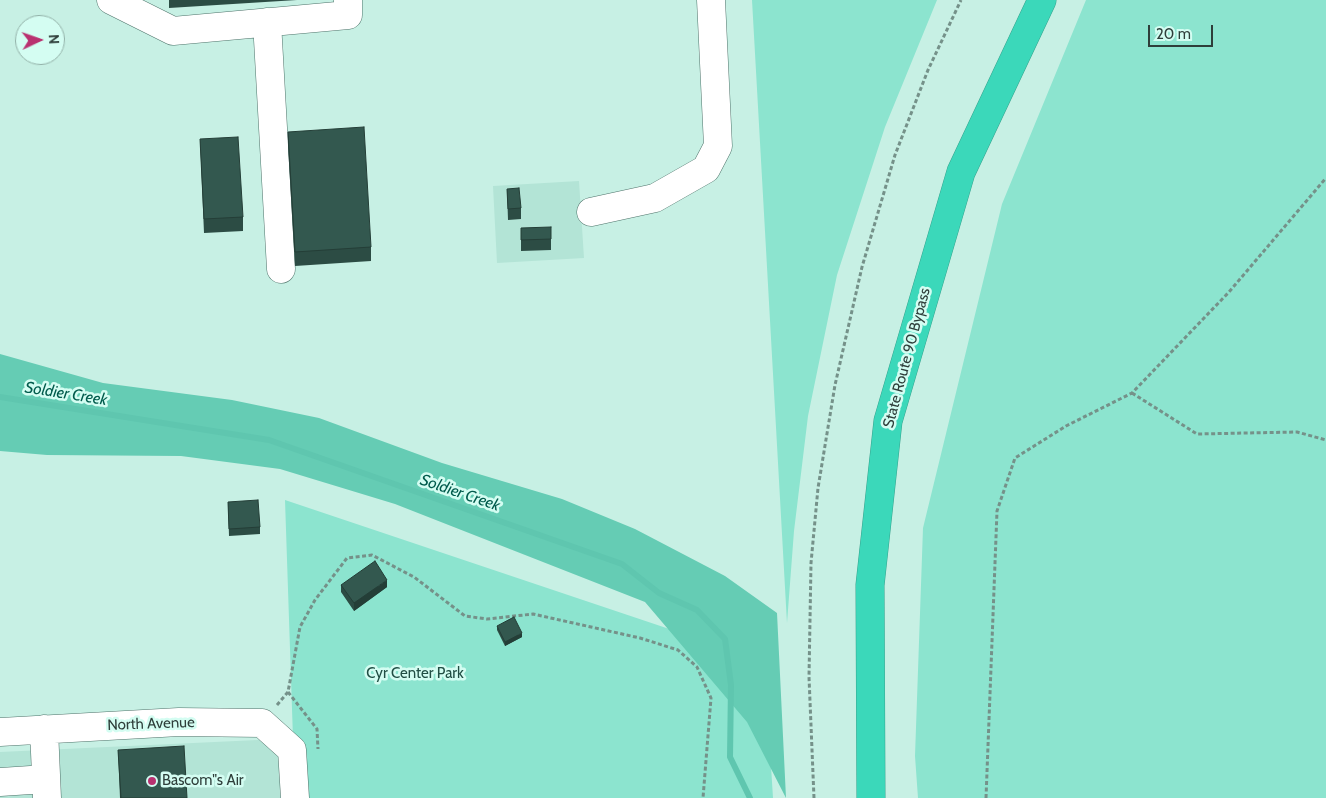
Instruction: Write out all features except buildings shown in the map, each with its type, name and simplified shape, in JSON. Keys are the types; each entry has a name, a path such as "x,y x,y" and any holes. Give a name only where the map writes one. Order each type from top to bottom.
{"highway":[{"name":"State Route 90 Bypass","path":"871,798 870,585 888,421 961,172 1042,0"}],"street":[{"path":"112,0 173,31 348,15 348,0"},
{"path":"591,212 655,198 706,169 718,146 711,0"},
{"path":"267,22 281,269"},
{"name":"North Avenue","path":"0,732 179,722 262,723"},
{"path":"262,723 292,750 295,798"},
{"path":"0,782 47,789 44,729"}],"path":[{"path":"814,798 809,677 812,563 818,488 835,385 862,267 895,155 928,70 961,0"},
{"path":"986,798 996,510 1015,458 1066,426 1132,393 1229,292 1326,178"},
{"path":"1132,393 1197,434 1297,432 1326,440"},
{"path":"262,723 288,692 300,627 315,600 347,558 372,555 414,577 465,616 488,619 533,614 640,638 678,650 697,667 711,698 703,798"}],"shaded area":[{"path":"579,181 584,258 497,263 493,186"},
{"path":"279,739 282,798 0,798 0,752"}],"green space":[{"path":"752,0 937,0 885,127 837,275 808,416 794,531 787,623"},
{"path":"1086,0 1326,0 1326,798 918,798 915,756 923,528 1002,204"},
{"path":"0,354 103,383 232,400 319,418 442,463 562,499 635,529 725,576 777,613 786,798 747,722 645,602 395,504 280,469 181,456 47,455 0,451"},
{"name":"Cyr Center Park","path":"285,500 717,645 770,750 773,798 295,798"}],"waterway":[{"name":"Soldier Creek","path":"0,397 269,440 622,564 659,593 697,610 725,639 731,685 730,757 750,798"}],"place":[{"name":"Bascom\"s Air","path":"152,781"}]}
